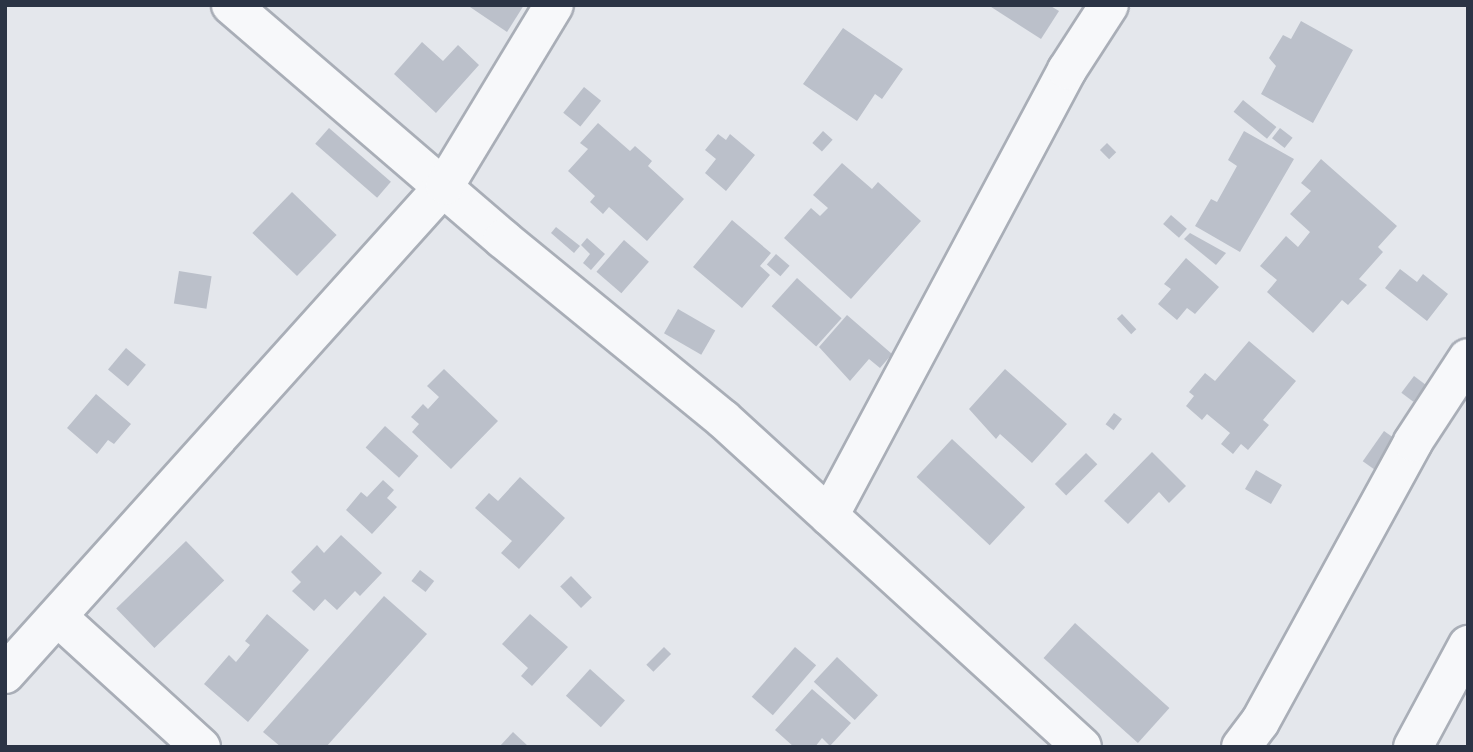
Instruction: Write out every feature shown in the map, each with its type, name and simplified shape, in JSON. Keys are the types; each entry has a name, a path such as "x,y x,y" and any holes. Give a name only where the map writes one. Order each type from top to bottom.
{"street":[{"path":"231,5 352,113 445,185 503,239 723,419 1082,747"},
{"path":"5,674 60,618 445,185 554,5"},
{"path":"829,516 1067,70 1109,5"},
{"path":"1241,747 1260,722 1413,442 1468,358"},
{"path":"60,618 201,747"},
{"path":"1413,747 1468,645"}],"building":[{"path":"467,5 524,5 507,32"},
{"path":"988,5 1049,5 1059,11 1041,39"},
{"path":"1301,21 1353,50 1313,123 1261,94 1276,66 1269,58 1283,35 1291,39"},
{"path":"843,28 903,69 882,99 875,94 857,121 803,84"},
{"path":"422,42 443,61 458,45 479,65 436,113 394,74"},
{"path":"584,87 601,101 580,126 563,113"},
{"path":"1243,100 1276,127 1267,139 1234,112"},
{"path":"598,123 630,151 635,146 652,161 648,166 684,199 647,241 609,207 603,214 590,202 595,196 568,171 588,149 580,143"},
{"path":"329,128 391,182 377,198 315,144"},
{"path":"1280,128 1293,138 1285,148 1272,138"},
{"path":"823,131 833,140 822,152 812,143"},
{"path":"1244,131 1294,159 1240,252 1195,226 1211,199 1217,202 1237,166 1228,160"},
{"path":"718,134 726,140 730,134 755,155 726,191 705,173 716,159 705,150"},
{"path":"1107,143 1116,152 1109,159 1100,150"},
{"path":"1321,159 1397,226 1378,247 1383,252 1359,279 1367,285 1348,305 1342,300 1313,333 1267,292 1277,280 1260,266 1286,236 1298,247 1310,232 1290,214 1311,191 1301,183"},
{"path":"842,163 872,189 878,182 921,221 851,299 784,238 811,208 820,216 828,208 813,195"},
{"path":"292,192 337,235 297,276 252,233"},
{"path":"1171,215 1187,229 1179,238 1163,224"},
{"path":"732,220 771,253 760,266 770,275 742,308 693,267"},
{"path":"556,227 580,246 574,253 551,233"},
{"path":"1190,233 1226,253 1216,265 1184,239"},
{"path":"587,238 605,254 591,270 583,263 590,254 581,245"},
{"path":"624,240 649,262 621,293 596,272"},
{"path":"776,254 790,266 780,276 767,265"},
{"path":"1186,258 1219,287 1195,314 1187,308 1177,320 1158,304 1171,289 1164,284"},
{"path":"1400,269 1417,282 1423,274 1448,294 1427,321 1385,288"},
{"path":"179,271 212,276 206,309 174,304"},
{"path":"797,278 842,318 816,346 772,306"},
{"path":"678,309 715,330 701,355 664,333"},
{"path":"1122,314 1136,329 1131,334 1117,319"},
{"path":"847,315 892,354 880,368 869,359 850,381 819,347"},
{"path":"1249,341 1296,381 1263,420 1269,425 1248,450 1241,444 1233,454 1221,444 1230,433 1207,414 1202,420 1186,406 1194,396 1189,392 1205,373 1215,381"},
{"path":"126,348 146,365 128,386 108,369"},
{"path":"444,369 498,421 451,469 412,432 419,424 411,417 423,404 428,409 439,397 427,386"},
{"path":"1005,369 1067,424 1032,463 1000,434 996,439 969,409"},
{"path":"1414,376 1426,385 1413,402 1401,393"},
{"path":"96,394 131,424 114,444 108,440 97,454 67,428"},
{"path":"1114,413 1122,419 1114,430 1106,424"},
{"path":"385,426 418,456 399,478 366,448"},
{"path":"1384,431 1397,440 1376,470 1363,461"},
{"path":"952,439 1025,507 990,545 917,477"},
{"path":"1152,452 1186,486 1169,503 1159,492 1128,524 1104,501"},
{"path":"1086,453 1097,464 1066,495 1055,484"},
{"path":"1256,470 1282,485 1271,504 1245,489"},
{"path":"520,477 565,518 519,569 501,553 512,541 475,508 489,493 498,501"},
{"path":"383,480 394,490 387,498 397,507 372,534 346,510 361,492 367,497"},
{"path":"341,535 382,573 360,596 355,591 337,610 325,599 314,611 292,591 301,582 291,572 317,545 324,553"},
{"path":"186,541 224,581 154,648 116,608"},
{"path":"420,570 434,581 426,592 411,581"},
{"path":"571,576 592,598 581,608 560,586"},
{"path":"384,596 427,634 326,747 281,747 263,732"},
{"path":"267,614 309,650 248,722 204,684 229,655 236,662 250,645 245,641"},
{"path":"530,614 568,647 532,686 521,676 528,668 502,644"},
{"path":"1075,623 1169,708 1138,743 1044,658"},
{"path":"664,647 671,654 653,672 646,665"},
{"path":"795,647 816,665 773,715 752,697"},
{"path":"837,657 878,695 855,720 814,682"},
{"path":"590,669 625,700 601,727 566,696"},
{"path":"812,689 851,723 830,746 822,738 815,747 794,747 775,730"},
{"path":"513,732 529,747 499,747"}]}
